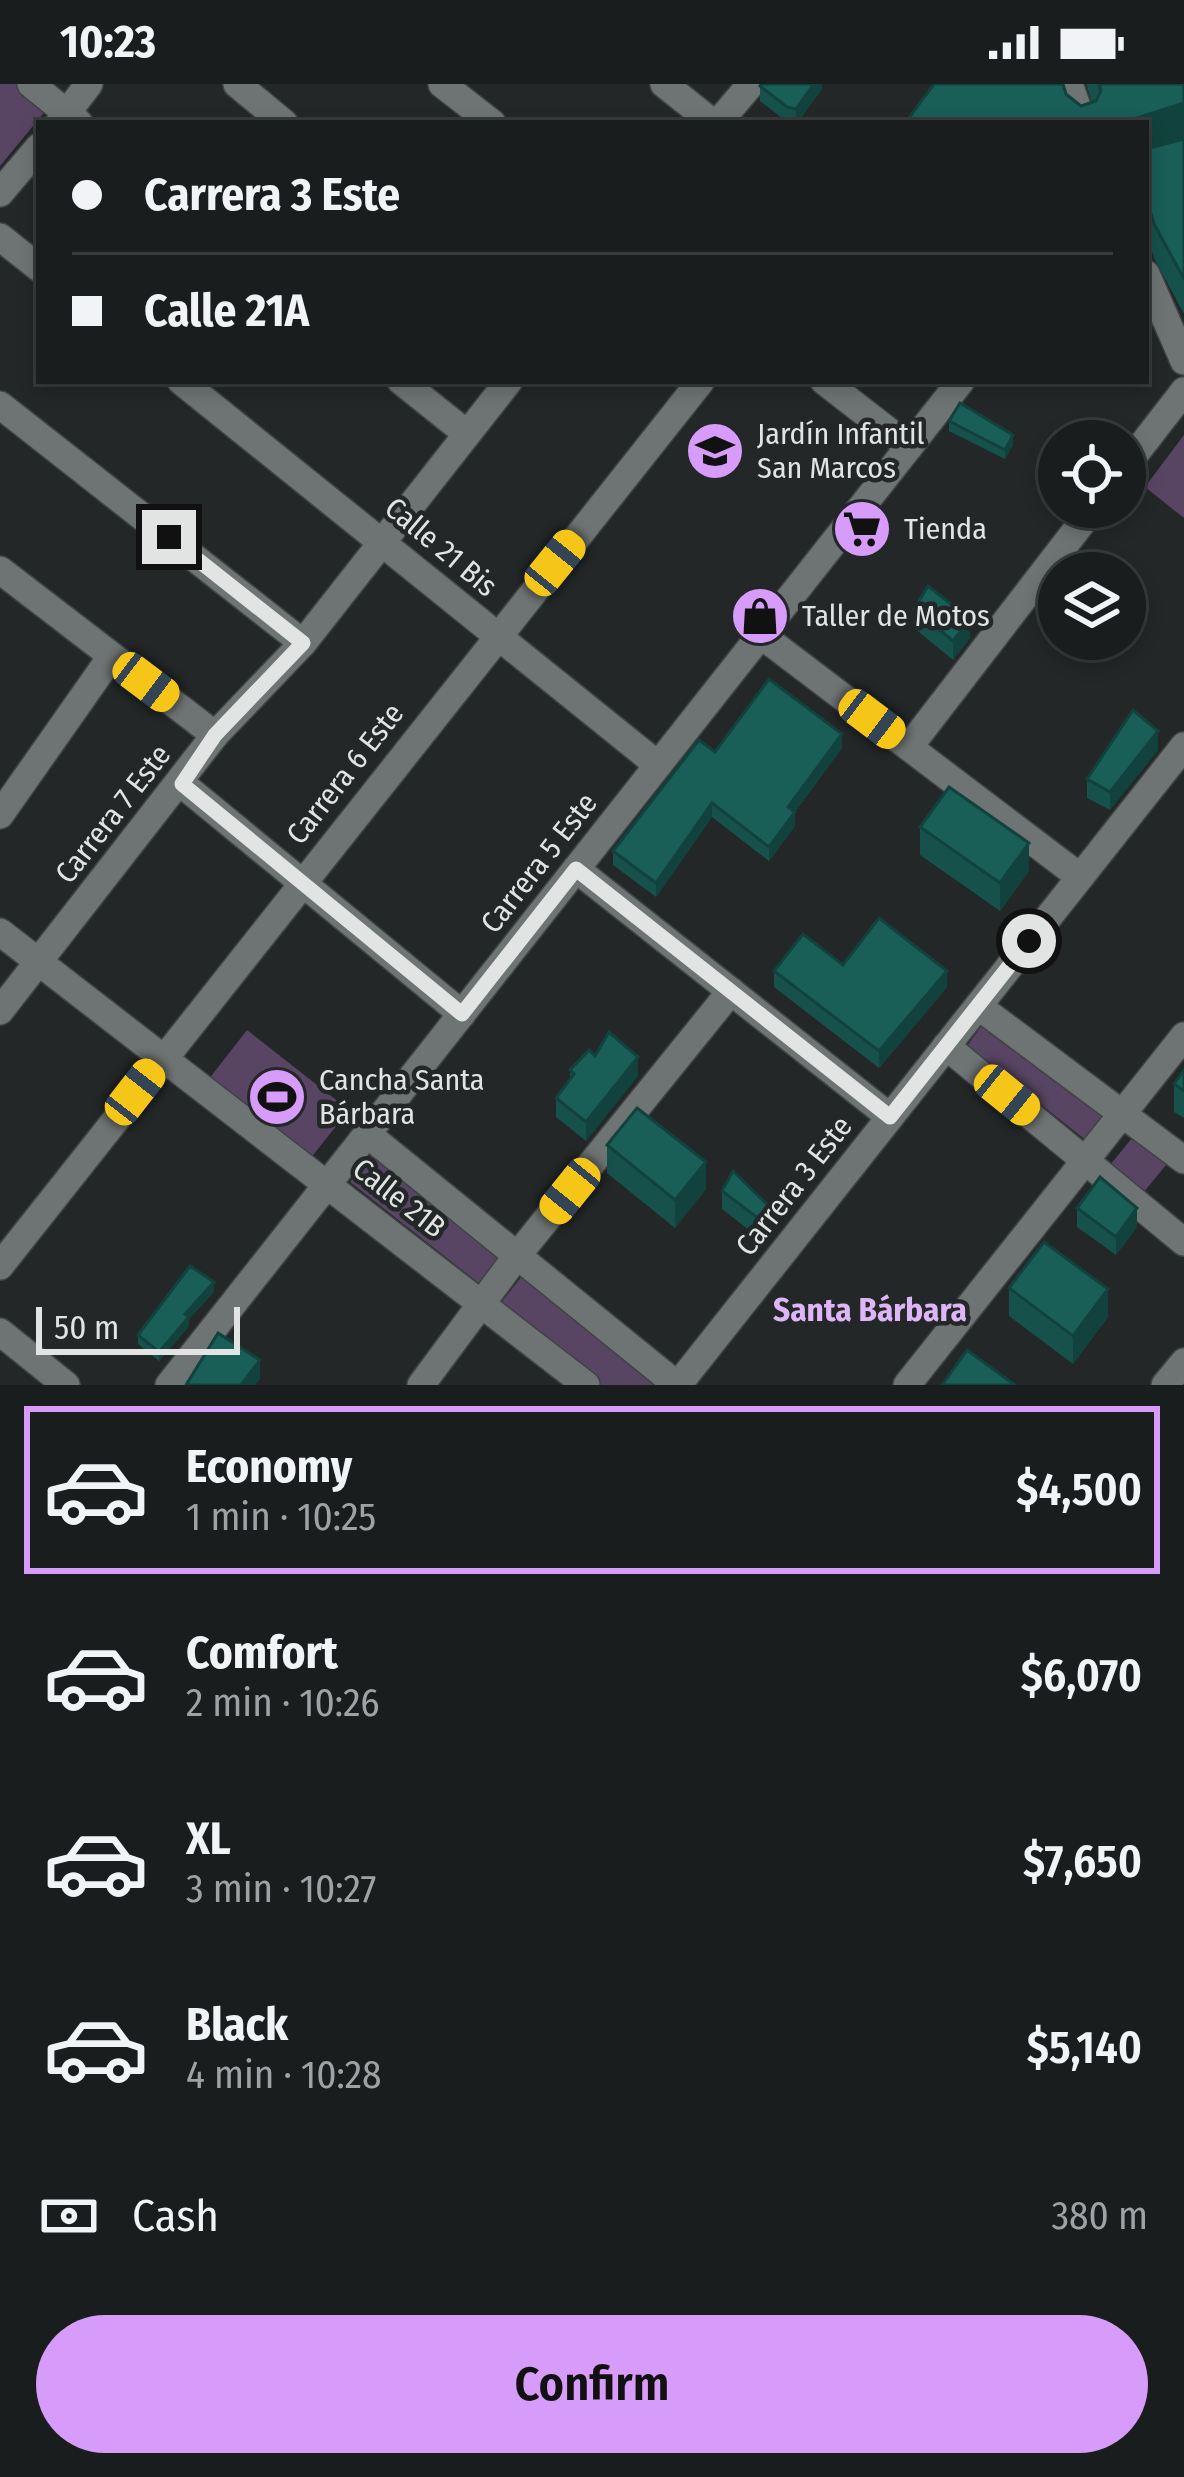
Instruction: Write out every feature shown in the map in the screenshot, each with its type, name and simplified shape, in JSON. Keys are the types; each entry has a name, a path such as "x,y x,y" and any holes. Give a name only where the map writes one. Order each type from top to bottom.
{"street":[{"path":"31,84 68,120 88,84"},
{"path":"237,84 280,120"},
{"path":"442,84 488,120"},
{"path":"664,84 712,120"},
{"path":"719,120 751,84"},
{"path":"1069,84 1082,120"},
{"path":"0,193 36,151"},
{"path":"0,237 36,266"},
{"path":"1149,277 1172,299 1184,361"},
{"name":"Calle 21 Bis","path":"185,384 658,765"},
{"path":"405,384 466,434"},
{"name":"Carrera 7 Este","path":"0,1011 182,784 215,735 303,643 380,539 507,384"},
{"name":"Carrera 6 Este","path":"0,1266 699,384"},
{"path":"828,384 909,447"},
{"name":"Carrera 5 Este","path":"169,1385 959,384"},
{"path":"1146,440 1184,391"},
{"path":"0,405 303,643"},
{"path":"909,747 1078,528"},
{"path":"5,584 215,735"},
{"path":"761,635 1081,877"},
{"path":"0,814 111,656"},
{"name":"Carrera 3 Este","path":"678,1385 1184,746"},
{"path":"182,784 462,1014"},
{"path":"576,869 890,1117"},
{"name":"Calle 21B","path":"0,932 586,1385"},
{"path":"421,1385 516,1257 731,991"},
{"path":"978,1006 1184,1160"},
{"path":"907,1385 1184,1036"},
{"path":"946,1046 1184,1242"},
{"name":"Calle 21B","path":"367,1134 678,1385"},
{"path":"0,1332 66,1385"}],"shaded area":[{"path":"0,84 24,84 47,109 0,166"},
{"path":"1184,435 1184,518 1146,486"},
{"path":"987,1018 1115,1117 1092,1145 967,1046"},
{"name":"Cancha Santa Bárbara","path":"247,1030 349,1110 306,1164 205,1084"},
{"path":"1137,1132 1171,1159 1143,1193 1110,1165"},
{"path":"375,1151 507,1258 485,1288 350,1182"},
{"path":"526,1271 662,1385 590,1385 500,1304"}],"building":[{"path":"761,84 814,84 796,109 787,107"},
{"path":"934,84 1063,84 1066,94 1081,106 1096,101 1099,84 1184,84 1184,103 1134,120 907,120"},
{"path":"1184,139 1184,279 1149,206 1149,148"},
{"path":"960,403 1013,435 1005,450 949,421"},
{"path":"928,586 970,619 953,641 914,609"},
{"path":"769,679 842,734 788,807 795,812 769,847 712,803 656,883 613,851 699,740 715,752"},
{"path":"1133,710 1158,731 1110,792 1087,779"},
{"path":"949,787 1029,843 1000,883 920,827"},
{"path":"879,918 947,971 879,1051 774,971 803,934 843,965"},
{"path":"609,1032 638,1057 586,1122 556,1098 574,1074 570,1070 589,1050 595,1056"},
{"path":"1184,1070 1184,1091 1174,1084"},
{"path":"637,1108 706,1162 675,1200 607,1145"},
{"path":"733,1171 776,1213 767,1225 722,1191"},
{"path":"1100,1177 1137,1208 1116,1237 1077,1208"},
{"path":"1044,1242 1108,1289 1073,1336 1009,1288"},
{"path":"190,1266 214,1282 159,1352 138,1335"},
{"path":"218,1333 260,1360 241,1385 186,1385"},
{"path":"967,1350 1015,1385 942,1385"}],"place":[{"name":"Jardín Infantil San Marcos","path":"715,451"},
{"name":"Tienda","path":"862,529"},
{"name":"Taller de Motos","path":"760,616"},
{"name":"Cancha Santa Bárbara","path":"277,1097"}],"district":[{"name":"Santa Bárbara","path":"870,1310"}],"route":[{"path":"169,537 303,643 215,735 182,784 462,1014 576,869 890,1117 1029,941"}]}
